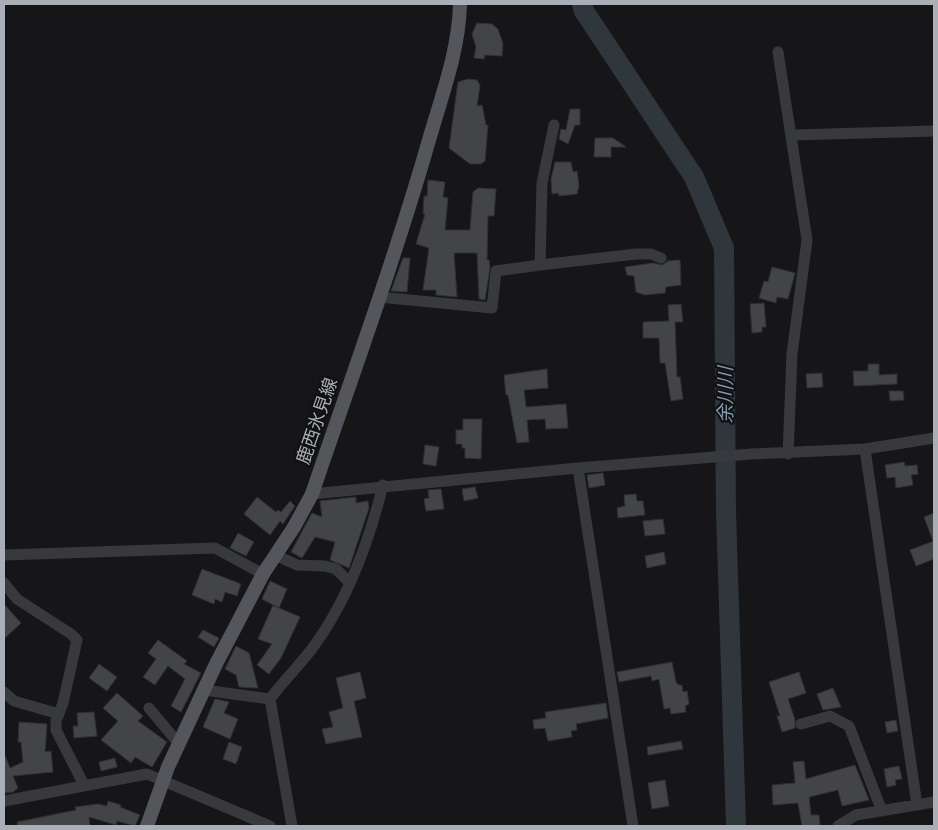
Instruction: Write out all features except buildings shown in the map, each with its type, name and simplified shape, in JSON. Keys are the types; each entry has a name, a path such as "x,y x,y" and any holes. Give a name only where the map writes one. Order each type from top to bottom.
{"main road":[{"name":"鹿西氷見線","path":"147,826 178,744 204,690 263,574 312,494 416,188 460,29 460,4"}],"street":[{"path":"778,52 807,240 792,354 788,454"},
{"path":"540,265 542,183 554,125"},
{"path":"792,135 934,131"},
{"path":"379,297 492,308 496,271 636,254 651,254 661,258"},
{"path":"312,494 383,485 578,468 698,460 751,454 866,450 934,438"},
{"path":"866,450 917,805"},
{"path":"578,468 634,826"},
{"path":"270,699 314,647 337,611 374,524 383,485"},
{"path":"4,555 215,548 263,574"},
{"path":"276,555 297,566 326,566 336,569 350,583"},
{"path":"4,583 17,599 71,634 77,640 58,714 56,730 84,785"},
{"path":"204,690 270,699"},
{"path":"4,692 14,701 58,714"},
{"path":"270,699 292,826"},
{"path":"149,708 178,744"},
{"path":"801,724 830,716 849,726 882,811"},
{"path":"4,800 147,774 270,826"},
{"path":"838,826 856,815 934,802"}],"waterway":[{"name":"余川川","path":"582,4 584,11 694,177 724,248 726,512 736,826"}]}
